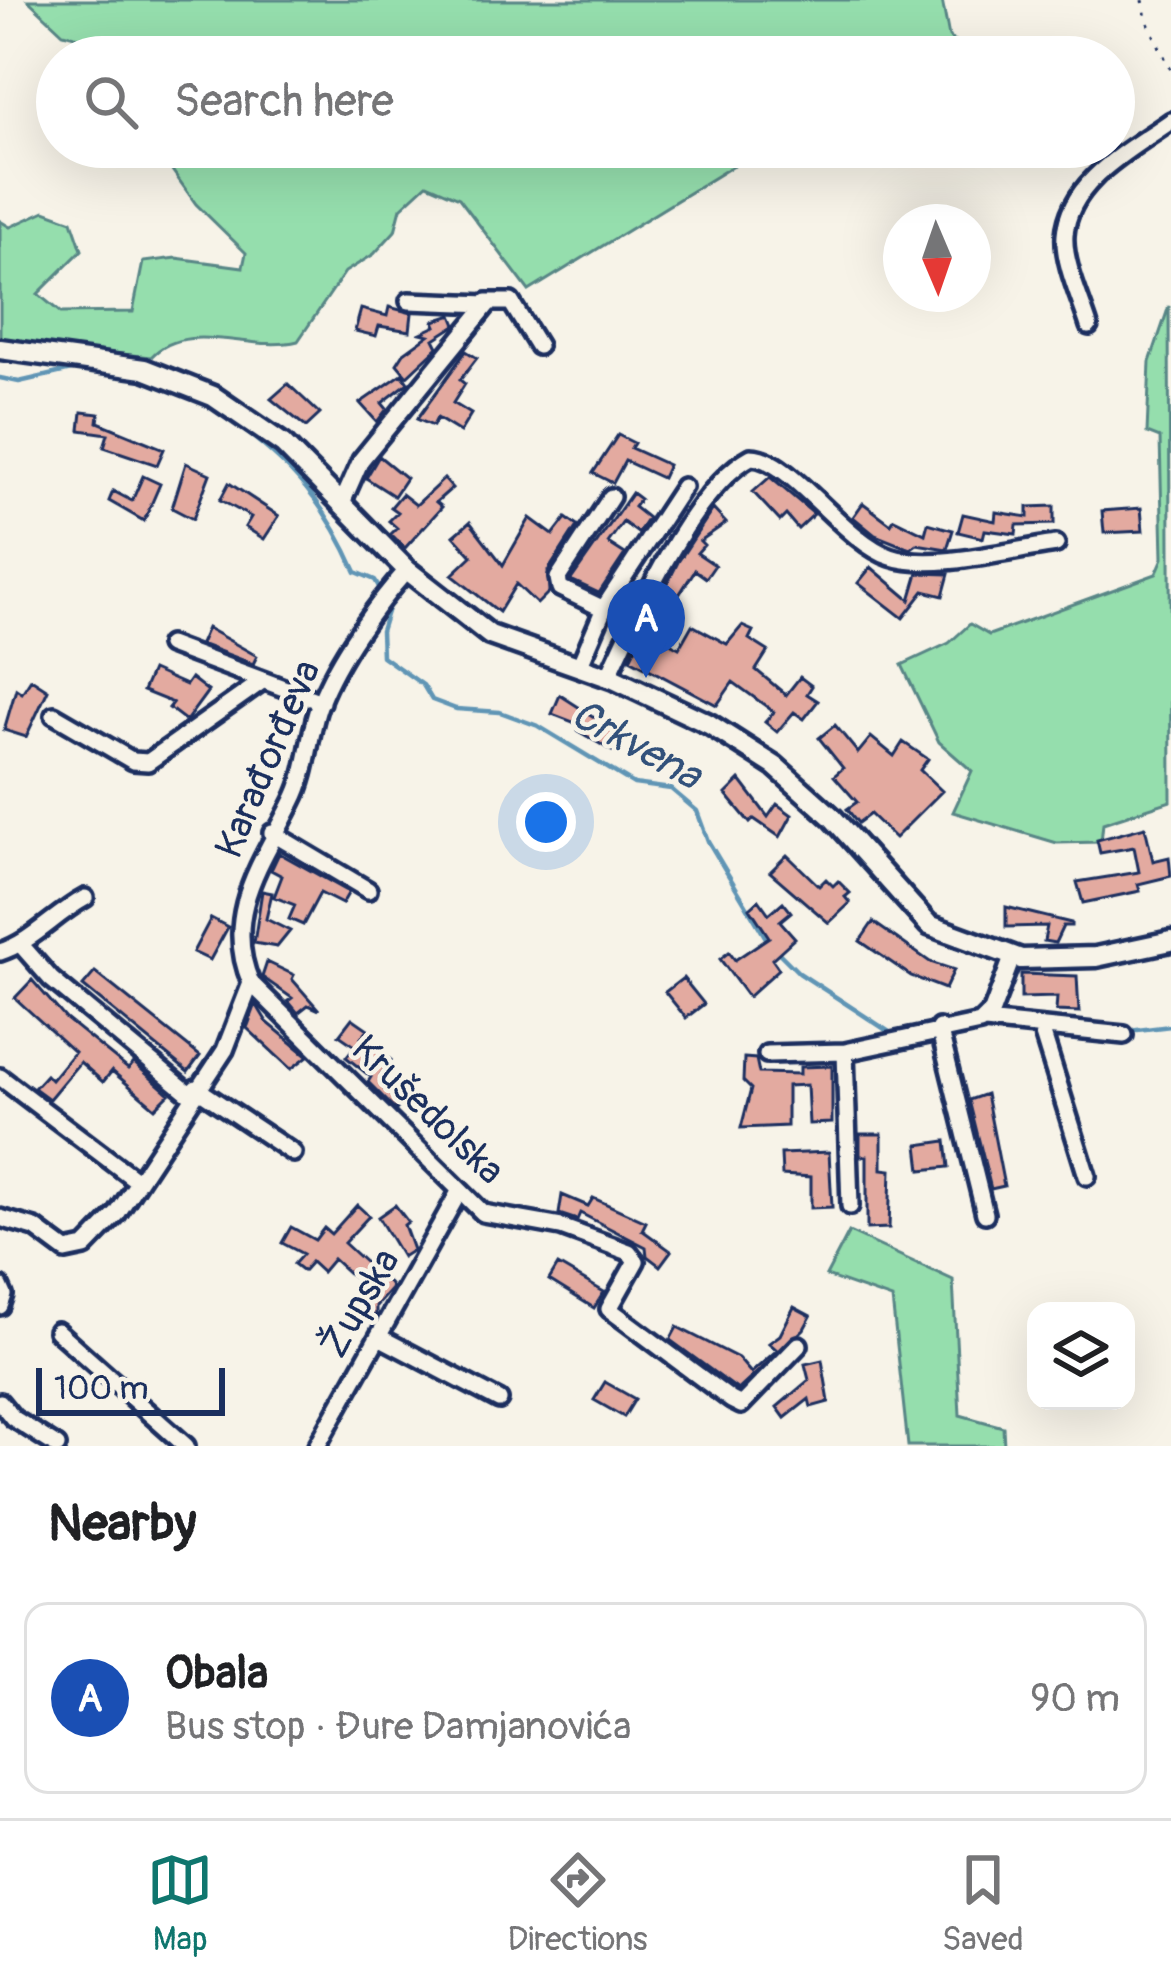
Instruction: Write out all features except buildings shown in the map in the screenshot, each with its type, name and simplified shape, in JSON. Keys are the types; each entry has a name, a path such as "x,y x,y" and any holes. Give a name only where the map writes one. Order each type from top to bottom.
{"main road":[{"path":"0,350 145,369 213,395 283,444 406,570 490,634 608,677 709,724 775,766 833,818 929,925 1012,958 1096,957 1171,941"}],"street":[{"path":"1135,147 1171,121"},
{"path":"1089,326 1064,238 1075,206 1094,176 1105,168"},
{"path":"409,302 436,307 511,302 538,346"},
{"path":"342,503 361,460 448,358 487,302"},
{"path":"608,677 665,556 733,470 751,457 772,462 837,524 893,558 923,561 1056,544"},
{"path":"579,667 604,609 682,487"},
{"path":"604,609 566,592 558,578 611,497"},
{"name":"Karađorđeva","path":"0,1218 35,1228 66,1251 77,1252 117,1214 225,1050 251,982 240,958 247,892 272,833 294,800 321,702 406,570"},
{"path":"169,645 321,702"},
{"path":"54,715 133,761 148,762 261,682"},
{"path":"272,833 368,890"},
{"path":"0,952 22,946 53,915 85,898"},
{"path":"22,946 51,979 194,1092 293,1153"},
{"path":"989,1016 1012,958"},
{"name":"Krušedolska","path":"251,982 426,1151 483,1214 560,1228 629,1252 636,1261 609,1309 741,1405 799,1346"},
{"path":"766,1054 845,1052 989,1016 1042,1031 1124,1035"},
{"path":"939,1028 985,1214"},
{"path":"1042,1031 1087,1176"},
{"path":"845,1052 850,1206"},
{"path":"0,1077 136,1180"},
{"name":"Župska","path":"317,1446 459,1192"},
{"path":"0,1286 4,1295 0,1306"},
{"path":"57,1331 186,1446"},
{"path":"379,1337 499,1400"},
{"path":"0,1402 13,1418 57,1446"}],"path":[{"path":"1143,0 1146,19 1171,70"}],"green space":[{"path":"28,0 942,0 949,36 74,36 63,33"},
{"path":"171,168 730,168 529,291 459,198 427,184 401,208 395,231 374,254 345,272 298,341 201,338 166,346 151,357 22,344 0,337 0,221 10,227 45,211 72,221 82,250 38,294 61,313 133,312 143,262 176,258 243,267 246,253 196,204"},
{"path":"1169,306 1171,801 1103,823 1101,842 1057,843 953,812 972,771 939,742 902,665 949,643 970,624 989,635 1156,574 1163,558 1160,438 1147,433 1150,362"},
{"path":"849,1232 953,1280 960,1415 1003,1427 1004,1446 908,1446 892,1299 826,1276"}],"waterway":[{"name":"Crkvena","path":"0,378 19,382 80,368"},
{"name":"Crkvena","path":"215,408 298,479 329,520 356,572 375,580 389,605 381,631 382,656 423,685 432,700 456,709 500,712 538,726 634,784 671,789 697,811 708,841 769,943"},
{"name":"Crkvena","path":"777,951 799,973 894,1035"},
{"name":"Crkvena","path":"905,1032 981,1016"},
{"name":"Crkvena","path":"1129,1031 1171,1026"}],"place":[{"name":"Obala","path":"646,678"}]}
